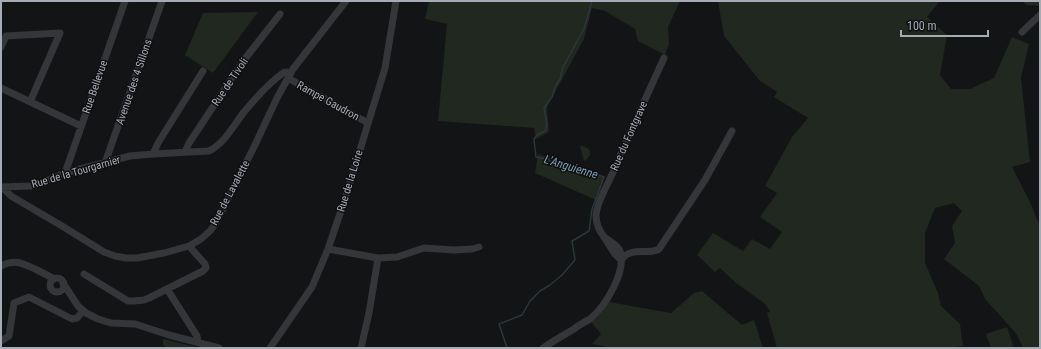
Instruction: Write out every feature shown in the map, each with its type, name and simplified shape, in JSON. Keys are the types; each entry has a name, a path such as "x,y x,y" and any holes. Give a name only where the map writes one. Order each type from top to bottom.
{"street":[{"name":"Rue Bellevue","path":"65,174 125,1"},
{"name":"Avenue des 4 Sillons","path":"105,163 162,1"},
{"name":"Rue de la Tourgarnier","path":"1,188 30,186 65,174 130,156 205,152 216,147 254,100 264,90 284,73 287,72 289,76 300,59 346,1"},
{"name":"Rue de la Loire","path":"270,348 312,287 328,249 385,68 396,1"},
{"name":"Rue de Tivoli","path":"185,152 189,143 244,60 280,14"},
{"path":"1022,32 1040,16"},
{"path":"1,47 6,36 60,34 30,102"},
{"name":"Rue du Fontgrave","path":"621,260 620,252 617,248 598,230 596,220 597,210 620,154 664,58"},
{"path":"153,154 158,143 203,71"},
{"name":"Rampe Gaudron","path":"289,76 368,123"},
{"name":"Rue de Lavalette","path":"1,188 11,196 104,252 115,256 137,258 189,246 210,231 220,217 289,76"},
{"path":"1,88 81,126"},
{"path":"543,348 590,319 597,312 608,297 620,274 621,260 628,254 634,252 652,252 659,249 705,180 732,131"},
{"path":"84,274 128,301 144,300 203,271 206,268 205,264 189,246"},
{"path":"328,249 378,258 397,257 424,248 454,250 479,247"},
{"path":"361,348 369,313 378,258"},
{"path":"1,266 7,263 19,262 28,265 52,282"},
{"path":"52,282 60,280 83,311 104,321 135,324 169,335 219,348"},
{"path":"52,282 51,289 58,292 60,291 73,298"},
{"path":"60,291 63,287 63,283"},
{"path":"167,289 198,336 198,342"},
{"path":"1,341 9,336 14,304 29,296 72,319 77,318 83,311"}],"shaded area":[{"path":"429,1 680,1 668,27 669,44 665,55 638,41 635,29 605,11 592,8 584,39 547,107 549,132 536,139 534,128 438,121 447,24 425,19"},
{"path":"718,1 940,1 927,17 947,35 940,75 951,89 970,89 994,78 1012,37 1029,44 1021,78 1030,162 1012,167 1031,204 1040,227 1040,348 1022,348 1022,345 1015,332 985,299 979,286 944,259 955,243 952,226 962,211 954,203 935,208 925,233 925,263 938,293 941,306 960,324 963,346 948,348 777,348 767,313 770,311 764,303 736,283 720,268 715,272 697,255 713,233 743,251 752,239 770,249 782,232 760,217 777,193 765,186 792,137 808,118 774,97 777,92 760,81 724,36"},
{"path":"1022,1 1040,1 1040,6 1027,5"},
{"path":"258,12 213,73 185,55 203,13"},
{"path":"580,146 584,146 589,149 590,152 589,157 584,161"},
{"path":"538,154 605,177 596,200 535,173"},
{"path":"702,291 742,325 754,320 763,348 613,348 592,344 601,334 591,322 598,317 609,302 671,313 694,293"},
{"path":"1007,327 1014,348 991,348 986,334"},
{"path":"163,339 200,348 167,348 163,345"}],"waterway":[{"name":"L'Anguienne","path":"507,348 499,324 522,315 530,301 540,291 562,275 575,260 572,241 589,231 592,209 604,177 557,161 536,157 534,139 537,135 545,131 547,125 544,108 552,97 555,87 560,79 563,67 584,29 592,1"}]}
